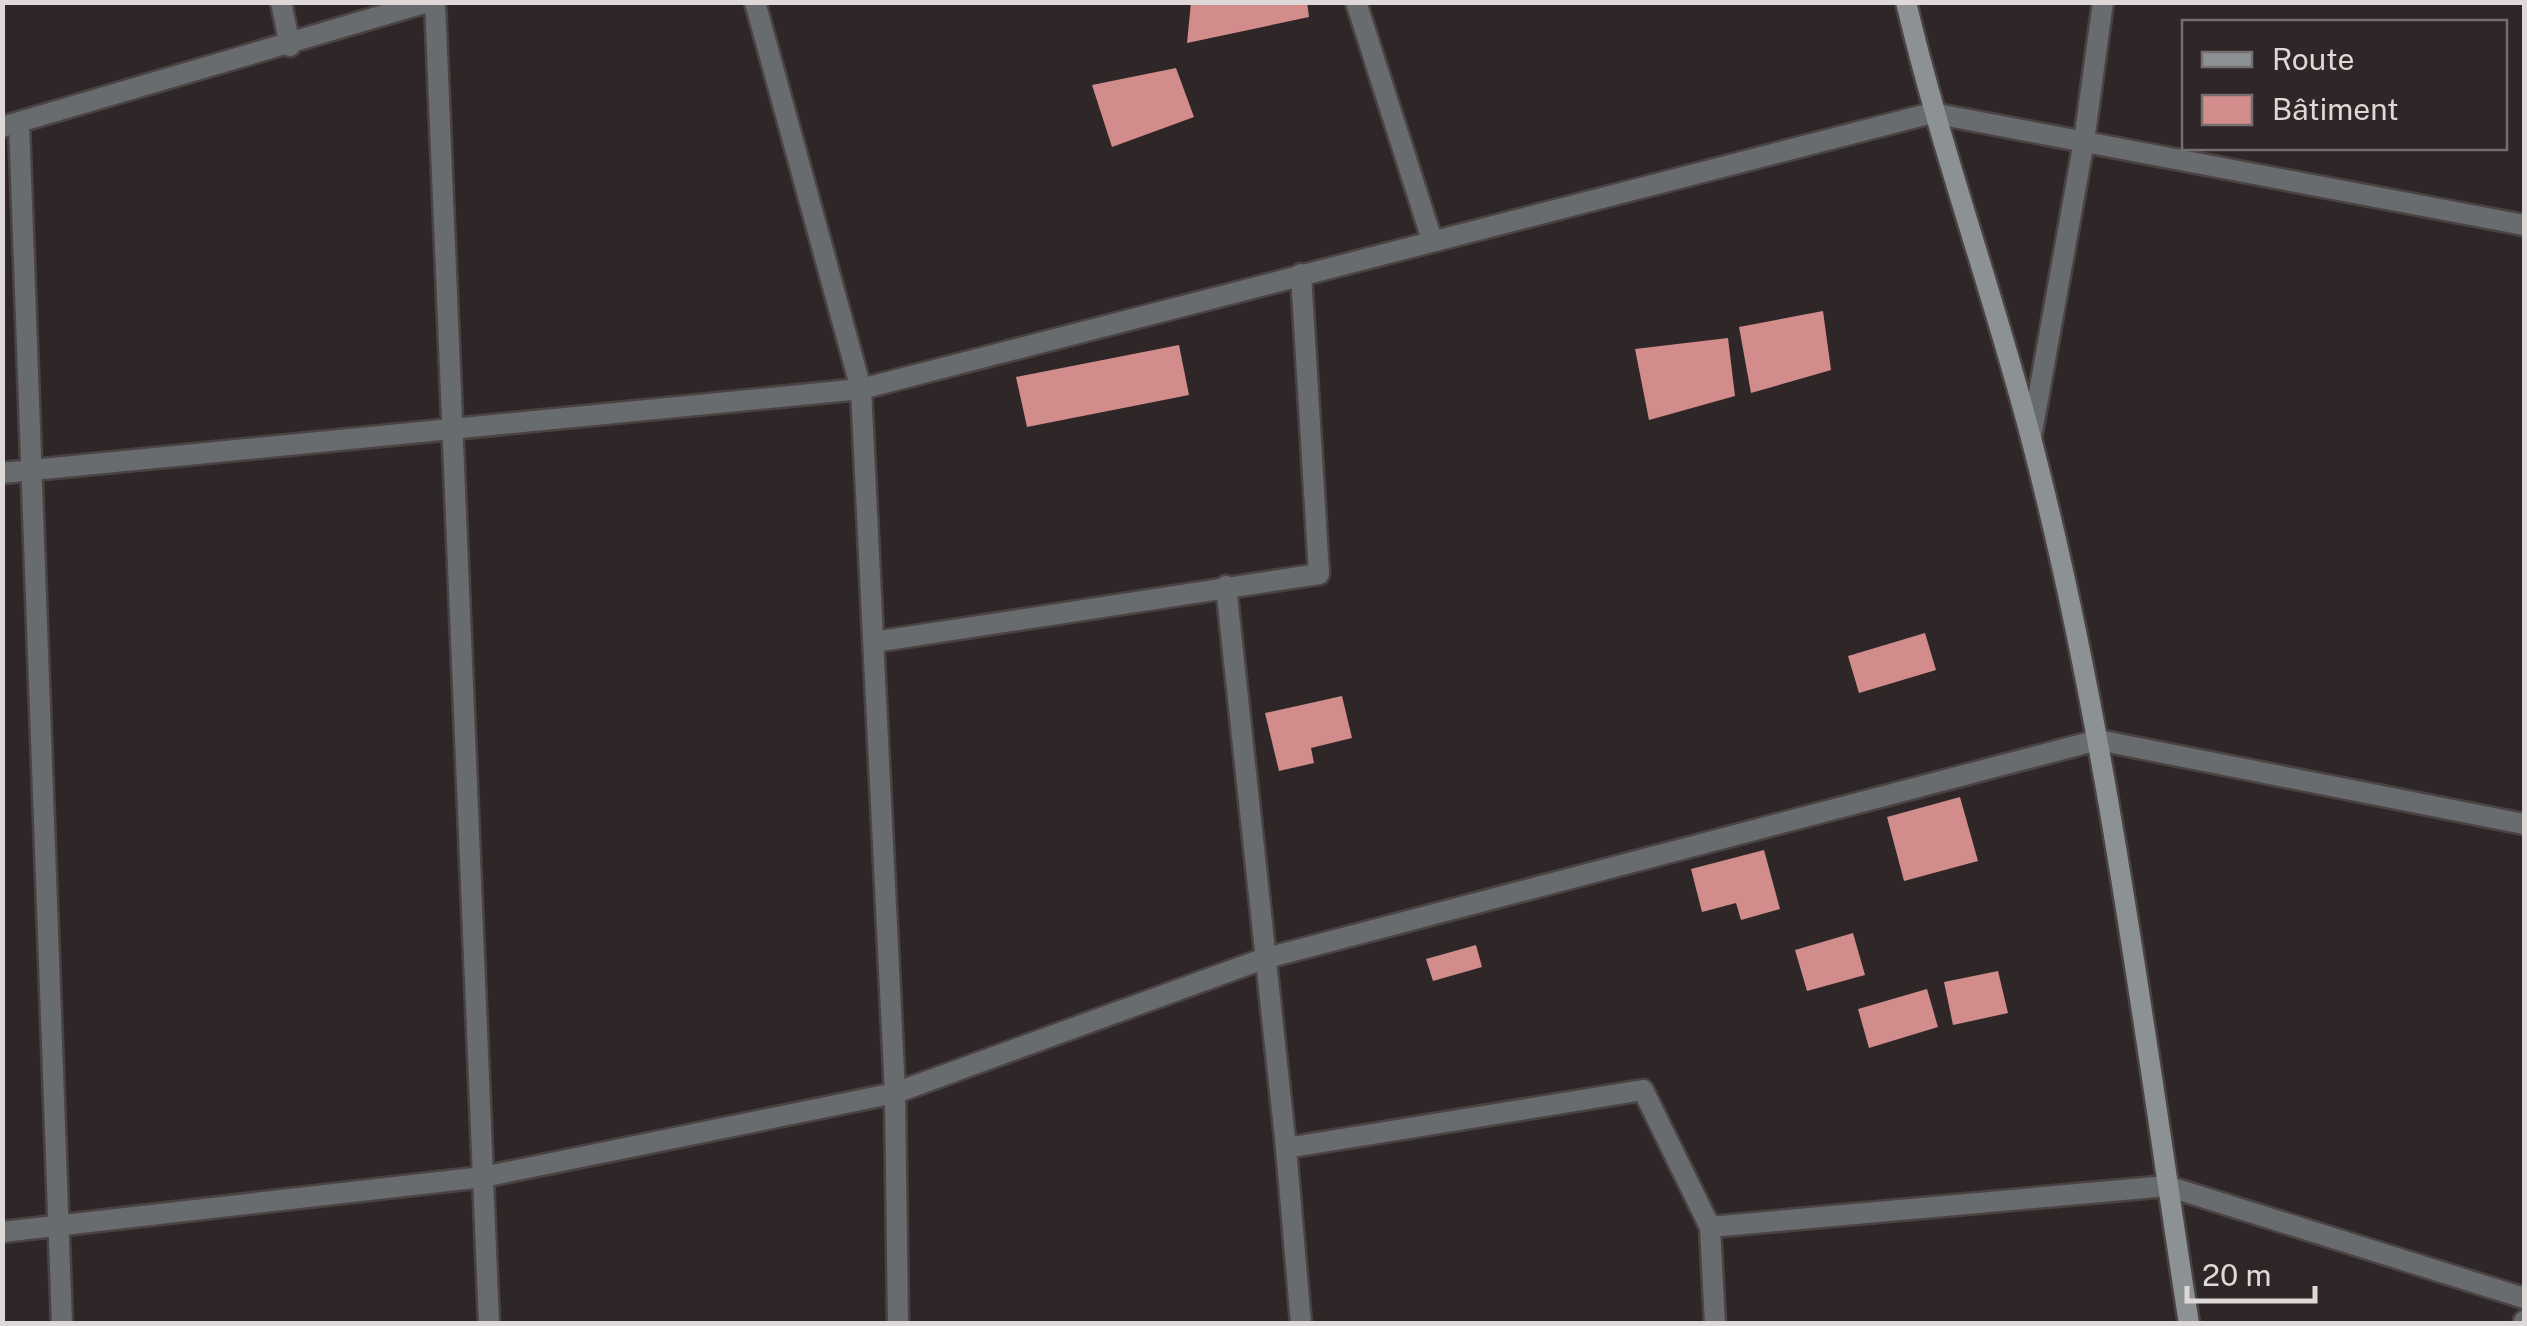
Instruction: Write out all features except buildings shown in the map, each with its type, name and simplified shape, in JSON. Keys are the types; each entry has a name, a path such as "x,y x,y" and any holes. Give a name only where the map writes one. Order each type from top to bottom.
{"main road":[{"path":"1906,2 1932,113 2031,438 2098,740 2189,1324"}],"street":[{"path":"281,2 290,46"},
{"path":"62,1324 31,471 10,124 432,2 489,1324"},
{"path":"755,2 861,389 896,1093 898,1324"},
{"path":"1356,2 1432,240"},
{"path":"2031,438 2084,141 2104,2"},
{"path":"2,472 861,389 1932,113 2524,225"},
{"path":"874,642 1319,574 1300,274"},
{"path":"1226,586 1301,1324"},
{"path":"2,1232 482,1177 896,1093 1263,959 2098,740 2524,824"},
{"path":"1286,1148 1643,1090 1710,1228 1715,1324"},
{"path":"1710,1228 2167,1186 2524,1298"}]}
